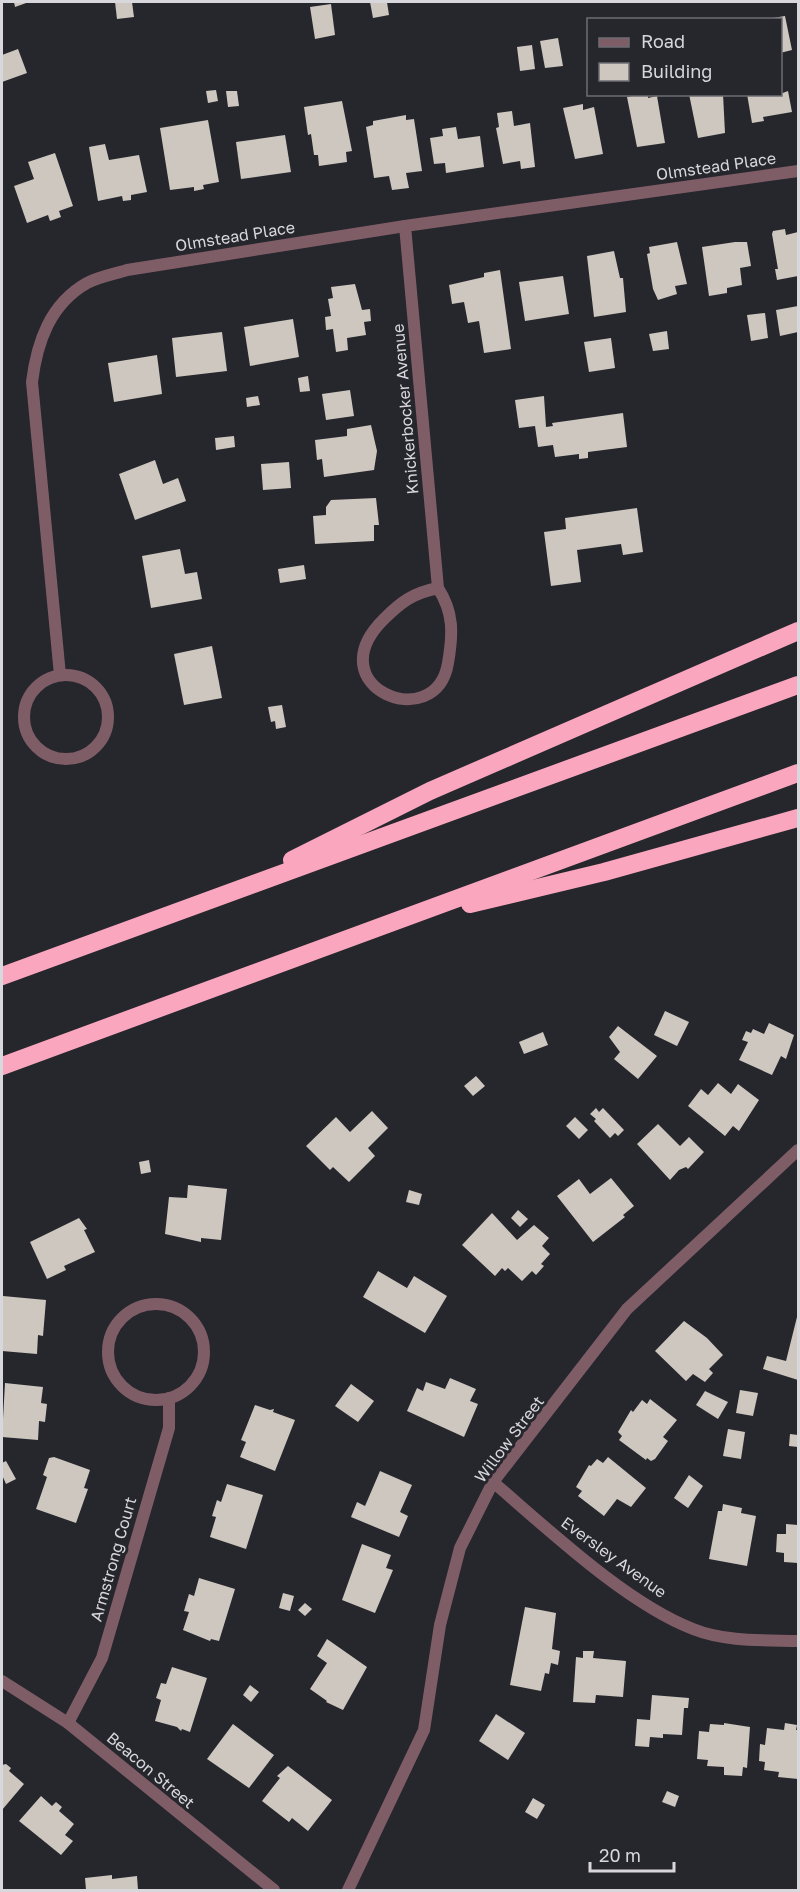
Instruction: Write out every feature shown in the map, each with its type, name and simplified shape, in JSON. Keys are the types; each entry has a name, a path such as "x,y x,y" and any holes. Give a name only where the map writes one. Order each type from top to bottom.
{"highway":[{"path":"216,899 430,791 798,631"},
{"path":"2,976 798,685"},
{"path":"2,1066 798,773"},
{"path":"387,924 604,872 798,818"}],"street":[{"name":"Olmstead Place","path":"60,675 32,382 35,359 51,316 67,298 87,283 127,270 405,226 798,171"},
{"name":"Knickerbocker Avenue","path":"405,226 438,588 449,605 452,622 448,664 443,681 428,695 409,700 386,696 371,685 362,668 364,648 374,629 404,598 438,588"},
{"path":"60,675 77,676 93,684 104,698 108,715 105,733 95,747 72,759 54,758 39,749 25,727 24,709 31,693 44,681 60,675"},
{"name":"Willow Street","path":"348,1890 424,1730 440,1625 460,1548 493,1482 627,1309 798,1150"},
{"path":"162,1304 180,1310 194,1322 203,1339 204,1358 198,1376 186,1390 169,1398 150,1399 132,1394 118,1381 110,1364 108,1346 114,1328 127,1314 143,1305 162,1304"},
{"name":"Armstrong Court","path":"68,1722 102,1658 169,1428 169,1398"},
{"name":"Eversley Avenue","path":"493,1482 559,1539 638,1599 694,1630 740,1638 798,1641"},
{"name":"Beacon Street","path":"2,1681 68,1722 274,1890"}],"building":[{"path":"14,2 29,2 15,7"},
{"path":"115,2 132,2 134,17 117,19"},
{"path":"370,2 387,2 389,15 373,18"},
{"path":"331,4 335,35 315,39 310,7"},
{"path":"785,16 792,50 782,52 782,18 773,18"},
{"path":"558,38 563,66 545,68 540,41"},
{"path":"532,45 535,69 520,71 517,47"},
{"path":"18,49 27,73 2,82 2,55"},
{"path":"216,90 218,101 208,103 206,91"},
{"path":"226,91 237,91 239,106 228,107"},
{"path":"788,91 792,112 763,117 764,121 752,123 747,96 782,96 782,93"},
{"path":"657,96 665,143 637,147 627,97"},
{"path":"689,96 723,96 725,133 698,138"},
{"path":"342,101 352,151 346,152 347,162 319,166 318,155 314,155 311,134 308,135 304,107"},
{"path":"583,104 583,110 594,107 603,154 575,159 563,108"},
{"path":"512,111 514,126 530,123 535,167 521,169 520,161 503,164 496,128 499,127 497,113"},
{"path":"406,115 406,120 414,119 422,171 406,173 409,188 392,190 389,176 374,178 366,127 373,125 373,121"},
{"path":"208,120 219,182 203,185 204,189 194,191 194,187 170,190 160,128"},
{"path":"456,127 458,139 480,136 484,167 446,173 445,163 434,164 430,138 443,136 442,129"},
{"path":"285,135 291,172 241,179 236,142"},
{"path":"105,144 109,160 139,155 147,192 131,195 131,200 123,201 122,196 98,201 89,147"},
{"path":"55,153 73,206 59,211 61,217 50,221 48,215 27,223 14,186 34,179 28,162"},
{"path":"785,229 786,235 798,232 798,276 777,280 775,269 778,269 772,234 773,231"},
{"path":"677,242 687,284 675,286 677,294 658,300 653,289 647,254 650,253 649,247"},
{"path":"747,242 751,266 740,268 742,285 727,288 727,293 709,296 702,247"},
{"path":"614,251 620,278 623,278 626,312 594,317 587,256"},
{"path":"500,270 511,349 484,353 479,321 468,323 464,302 452,304 449,285 484,277 484,273"},
{"path":"563,276 569,314 525,321 519,282"},
{"path":"355,284 362,310 370,309 371,321 364,322 366,335 347,338 348,350 336,352 333,329 326,330 325,317 331,316 328,299 333,298 331,287"},
{"path":"798,306 798,332 780,336 776,310"},
{"path":"765,313 768,338 751,341 747,315"},
{"path":"293,319 299,357 250,366 244,327"},
{"path":"667,331 669,349 653,351 649,334"},
{"path":"222,332 227,371 176,377 172,338"},
{"path":"611,338 615,368 589,372 584,342"},
{"path":"157,355 162,394 114,402 108,363"},
{"path":"308,376 310,391 300,392 298,378"},
{"path":"350,390 354,416 326,420 322,394"},
{"path":"258,396 260,405 247,407 246,398"},
{"path":"544,396 546,427 553,426 552,423 623,413 627,447 588,452 588,458 579,459 579,454 555,457 553,445 538,447 535,426 519,428 515,400"},
{"path":"371,425 377,451 374,470 324,477 322,459 317,460 315,440 347,436 347,429"},
{"path":"234,436 235,447 216,450 215,438"},
{"path":"155,460 163,484 178,478 186,501 135,520 119,474"},
{"path":"289,462 291,488 263,490 261,464"},
{"path":"376,498 379,525 374,525 374,541 315,544 313,516 326,515 326,507 331,500"},
{"path":"637,508 643,552 623,555 621,544 577,550 581,582 551,586 544,532 566,529 565,518"},
{"path":"180,549 185,574 197,572 202,599 151,608 142,556"},
{"path":"304,565 306,579 280,583 278,569"},
{"path":"212,646 222,698 184,705 174,654"},
{"path":"282,705 286,727 276,729 275,721 271,722 268,707"},
{"path":"665,1011 689,1022 677,1046 654,1035"},
{"path":"769,1023 794,1035 786,1059 781,1056 772,1075 739,1060 748,1042 742,1040 746,1031 751,1033 753,1029 764,1034"},
{"path":"618,1026 657,1056 638,1079 614,1059 620,1052 609,1037"},
{"path":"543,1032 548,1045 524,1054 519,1042"},
{"path":"476,1076 485,1086 473,1096 464,1086"},
{"path":"718,1083 731,1094 738,1084 759,1100 739,1131 733,1126 725,1136 688,1106 701,1089 708,1095"},
{"path":"596,1108 599,1112 603,1108 624,1130 618,1136 615,1133 610,1138 594,1121 596,1119 590,1114"},
{"path":"372,1111 388,1128 368,1148 375,1156 349,1182 333,1167 330,1170 306,1146 336,1117 350,1132"},
{"path":"575,1117 588,1130 579,1139 566,1126"},
{"path":"658,1124 680,1146 689,1137 704,1152 688,1169 686,1167 679,1170 670,1180 637,1144"},
{"path":"149,1160 151,1172 141,1174 139,1162"},
{"path":"611,1178 634,1206 623,1215 625,1217 593,1242 557,1196 579,1179 590,1194"},
{"path":"188,1185 227,1189 221,1240 201,1238 201,1242 165,1234 169,1197 187,1198"},
{"path":"409,1190 422,1194 419,1205 406,1202"},
{"path":"518,1210 528,1219 520,1227 511,1218"},
{"path":"492,1213 517,1240 534,1225 549,1238 542,1246 550,1254 541,1264 544,1266 536,1275 532,1271 522,1281 508,1268 505,1271 502,1268 495,1276 462,1245"},
{"path":"79,1218 87,1229 84,1230 95,1252 64,1266 66,1270 47,1279 30,1242"},
{"path":"378,1271 407,1288 414,1276 447,1296 425,1333 363,1297"},
{"path":"3,1296 46,1300 43,1336 38,1335 37,1354 2,1351"},
{"path":"798,1313 798,1380 763,1369 767,1356 786,1361"},
{"path":"684,1321 707,1338 723,1355 709,1369 713,1373 705,1382 693,1374 686,1381 655,1351"},
{"path":"450,1378 476,1389 470,1401 478,1404 464,1437 407,1411 417,1388 423,1391 426,1382 445,1389"},
{"path":"5,1383 43,1387 41,1403 47,1404 45,1422 39,1421 38,1440 2,1437"},
{"path":"351,1384 374,1401 358,1422 335,1406"},
{"path":"740,1390 758,1393 753,1416 736,1413"},
{"path":"705,1391 728,1402 718,1419 696,1405"},
{"path":"650,1399 677,1420 663,1437 668,1441 651,1461 647,1458 646,1460 619,1440 622,1436 618,1432 631,1410 633,1412 642,1400 647,1404"},
{"path":"255,1405 270,1410 274,1409 273,1412 295,1420 275,1471 240,1457 246,1442 241,1440"},
{"path":"728,1429 745,1432 741,1459 723,1456"},
{"path":"790,1434 798,1435 798,1447 789,1446"},
{"path":"54,1457 90,1470 84,1488 88,1489 76,1523 36,1509 47,1477 43,1475 49,1458"},
{"path":"608,1457 646,1488 631,1507 617,1499 604,1516 578,1496 582,1491 576,1487 589,1465 591,1466 597,1459 603,1463"},
{"path":"6,1461 16,1479 6,1484 2,1475 2,1463"},
{"path":"380,1471 412,1485 400,1512 408,1516 399,1537 351,1517 357,1502 365,1506"},
{"path":"689,1475 703,1486 688,1508 674,1498"},
{"path":"227,1484 263,1495 246,1549 210,1537 216,1517 212,1516 217,1500 221,1502"},
{"path":"723,1504 742,1508 741,1513 756,1516 747,1566 709,1559 718,1511 722,1511"},
{"path":"786,1524 798,1525 798,1563 784,1562 784,1553 776,1552 777,1534 786,1534"},
{"path":"362,1544 391,1555 386,1568 393,1570 375,1613 342,1600"},
{"path":"199,1578 235,1589 219,1641 211,1639 210,1641 183,1630 189,1612 184,1611 189,1594 194,1596"},
{"path":"283,1593 294,1596 290,1611 279,1608"},
{"path":"305,1603 312,1609 305,1616 298,1610"},
{"path":"525,1607 556,1613 552,1649 560,1651 558,1665 551,1663 549,1674 545,1673 541,1691 510,1685"},
{"path":"327,1639 367,1667 343,1710 326,1702 310,1689 327,1663 317,1656"},
{"path":"583,1651 594,1651 593,1658 626,1661 623,1697 596,1695 595,1703 573,1702 576,1657 583,1658"},
{"path":"172,1667 207,1678 190,1732 155,1721 161,1700 156,1698 161,1683 166,1684"},
{"path":"250,1685 259,1692 251,1702 243,1695"},
{"path":"652,1695 689,1698 688,1708 684,1708 682,1735 663,1734 663,1738 650,1737 649,1747 635,1746 637,1719 650,1720"},
{"path":"496,1714 525,1733 508,1760 479,1741"},
{"path":"724,1723 750,1727 747,1768 743,1767 742,1776 724,1775 724,1767 707,1766 708,1760 697,1759 699,1731 709,1732 710,1724 724,1725"},
{"path":"785,1723 797,1725 798,1779 778,1777 779,1772 764,1770 765,1762 759,1761 760,1744 765,1745 767,1728 784,1730"},
{"path":"233,1724 274,1755 249,1788 207,1759"},
{"path":"6,1764 11,1768 9,1771 24,1784 2,1810 2,1765"},
{"path":"288,1766 332,1800 308,1831 292,1818 289,1822 262,1801 280,1778 277,1776"},
{"path":"667,1791 679,1796 675,1807 662,1802"},
{"path":"41,1796 52,1806 56,1802 62,1807 59,1811 74,1824 65,1835 73,1841 61,1855 19,1821"},
{"path":"533,1798 545,1805 537,1819 525,1812"},
{"path":"112,1875 112,1879 137,1876 138,1890 86,1890 85,1878"}]}
